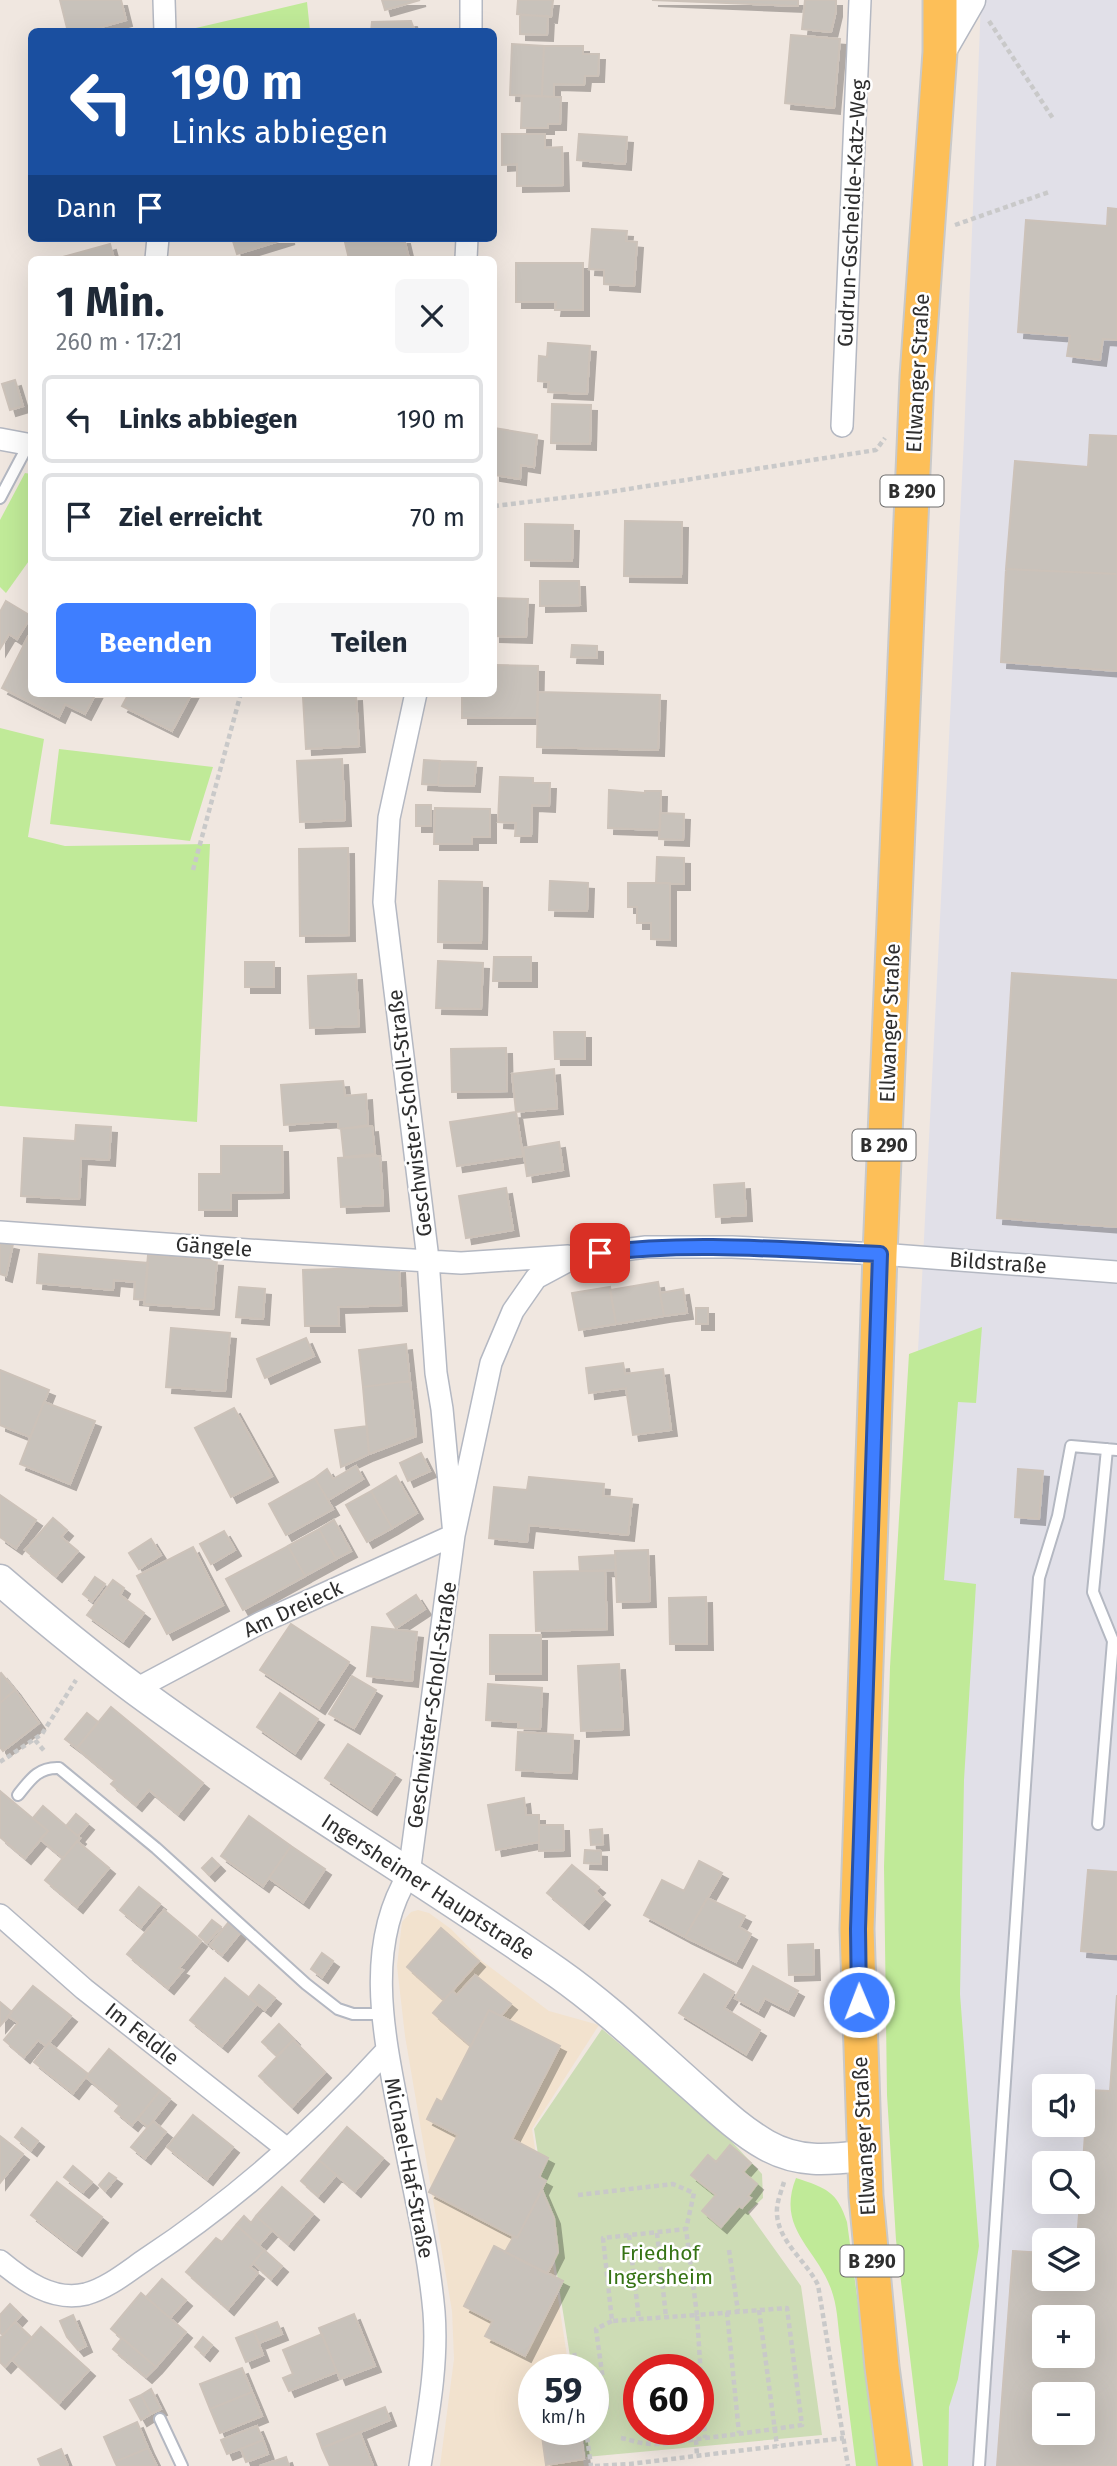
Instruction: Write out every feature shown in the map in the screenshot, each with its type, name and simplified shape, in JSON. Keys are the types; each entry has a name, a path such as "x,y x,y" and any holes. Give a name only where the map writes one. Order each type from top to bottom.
{"main road":[{"name":"Ellwanger Straße","path":"895,2466 882,2367 863,2156 858,1929 880,1254 916,377 940,52 940,0"}],"street":[{"path":"164,0 165,28"},
{"path":"471,0 471,28"},
{"name":"Gudrun-Gscheidle-Katz-Weg","path":"842,425 860,0"},
{"path":"940,52 979,10"},
{"path":"0,439 28,445"},
{"name":"Geschwister-Scholl-Straße","path":"415,697 389,818 384,902 428,1259 436,1373 454,1535"},
{"name":"Gängele","path":"0,1232 461,1263 577,1256"},
{"name":"Geschwister-Scholl-Straße","path":"409,1874 454,1535 491,1363 513,1311 536,1278 577,1256 658,1247 732,1247 880,1254"},
{"name":"Bildstraße","path":"880,1254 1117,1272"},
{"name":"Am Dreieck","path":"136,1689 262,1622 454,1535"},
{"name":"Ingersheimer Hauptstraße","path":"0,1580 94,1657 229,1755 560,1974 616,2018 735,2123 764,2144 789,2156 827,2160 863,2156"},
{"name":"Michael-Haf-Straße","path":"409,1874 392,1909 384,1944 381,1977 387,2050 429,2272 434,2314 434,2367 420,2466"},
{"name":"Im Feldle","path":"0,1915 84,1989 287,2149"},
{"path":"0,2261 41,2290 62,2295 85,2294 107,2285 214,2210 287,2149 316,2124 387,2050"}],"lane":[{"path":"0,498 28,449"},
{"path":"979,2466 1039,1578 1058,1516 1071,1446 1112,1449 1093,1592 1113,1641 1098,1824"},
{"path":"18,1795 41,1770 59,1768 182,1871 306,1984 338,2009 354,2014 382,2014"},
{"path":"160,2419 181,2466"}],"path":[{"path":"979,10 1054,120"},
{"path":"948,227 1049,192"},
{"path":"192,870 240,697"},
{"path":"0,1762 42,1734 66,1694 94,1657"},
{"path":"789,2156 776,2215 787,2242 810,2269 818,2285 848,2466"},
{"path":"578,2195 673,2184 694,2193 686,2229 700,2354"},
{"path":"612,2322 603,2238 686,2229"},
{"path":"657,2232 666,2317"},
{"path":"629,2235 639,2319"},
{"path":"729,2250 738,2311"},
{"path":"600,2354 597,2329 612,2322 787,2308 802,2425 714,2437"},
{"path":"759,2310 777,2446"},
{"path":"727,2312 739,2434"},
{"path":"589,2445 593,2466 630,2465 844,2438"},
{"path":"696,2445 697,2456"}],"shaded area":[{"path":"981,0 1117,0 1117,2466 936,2466 893,1797 964,438"},
{"path":"418,1910 429,1913 451,1929 482,1961 549,2011 599,2025 532,2129 567,2354 518,2354 518,2445 581,2445 584,2466 440,2466 454,2359 452,2311 405,2036 397,1966 402,1922 411,1912"}],"green space":[{"path":"307,2 310,28 196,28"},
{"path":"25,473 28,474 28,562 6,593 0,587 0,520"},
{"path":"0,728 44,739 28,837 65,846 210,844 197,1122 0,1106"},
{"path":"59,749 213,767 190,841 50,824"},
{"path":"982,1327 976,1403 958,1402 944,1580 976,1584 964,1780 960,1994 979,2246 958,2379 949,2407 948,2466 923,2466 896,2240 887,2095 884,1867 890,1667 909,1354"},
{"name":"Friedhof Ingersheim","path":"602,2029 718,2127 762,2174 763,2198 748,2212 801,2286 822,2435 586,2457 584,2445 609,2445 609,2354 570,2354 534,2129"},
{"path":"796,2178 829,2192 839,2203 847,2222 880,2466 856,2466 835,2301 827,2279 795,2226 791,2212 791,2196"}],"building":[{"path":"60,0 121,0 126,20 97,28 67,28"},
{"path":"382,0 420,0 385,10"},
{"path":"518,0 553,0 551,17 517,14"},
{"path":"652,0 798,0 798,6"},
{"path":"805,0 836,0 831,32 802,29"},
{"path":"520,15 548,16 547,35 520,34"},
{"path":"411,21 414,28 371,28 372,22"},
{"path":"791,35 840,39 834,108 785,103"},
{"path":"512,44 544,46 542,96 510,95"},
{"path":"544,46 583,46 583,54 599,54 598,76 585,76 584,85 554,84 554,97 542,96"},
{"path":"522,96 561,97 560,124 548,124 548,128 521,128"},
{"path":"502,134 545,134 545,148 562,147 563,185 517,186 517,164 502,165"},
{"path":"579,134 627,137 625,164 577,160"},
{"path":"1108,208 1117,209 1117,340 1103,339 1100,360 1067,356 1070,336 1018,332 1026,220 1107,226"},
{"path":"592,229 627,231 626,241 637,242 634,286 604,284 604,270 589,269"},
{"path":"233,242 276,242 237,254"},
{"path":"345,242 405,242 408,256 348,256"},
{"path":"110,244 113,256 67,256"},
{"path":"516,263 583,263 583,310 555,310 556,302 516,302"},
{"path":"548,343 590,346 587,394 548,392 549,382 538,381 539,356 547,357"},
{"path":"15,380 23,406 10,410 2,384"},
{"path":"552,404 591,405 590,444 551,443"},
{"path":"497,428 537,435 534,467 521,465 520,479 497,475"},
{"path":"1090,435 1117,436 1117,574 1006,569 1015,461 1088,467"},
{"path":"625,521 682,522 681,577 624,576"},
{"path":"525,524 573,525 572,561 525,560"},
{"path":"1006,569 1117,574 1117,671 1001,662"},
{"path":"540,581 579,581 580,605 540,606"},
{"path":"497,598 528,599 526,637 497,636"},
{"path":"6,601 28,614 28,621 17,639 9,634 0,649 0,612"},
{"path":"28,637 28,697 94,697 85,714 65,704 59,717 2,688"},
{"path":"572,645 597,646 597,658 571,657"},
{"path":"497,665 538,666 537,718 462,718 462,697 497,697"},
{"path":"538,692 660,695 658,750 537,747"},
{"path":"127,697 190,697 172,731 122,706"},
{"path":"303,697 356,697 359,746 306,749"},
{"path":"342,759 345,820 300,822 297,761"},
{"path":"424,760 440,761 438,785 422,784"},
{"path":"440,761 476,762 474,786 438,785"},
{"path":"500,777 533,778 533,783 550,783 549,806 532,805 531,836 515,836 516,823 498,822"},
{"path":"609,790 645,793 661,791 660,830 608,828"},
{"path":"416,805 431,805 431,826 416,826"},
{"path":"435,808 490,809 490,837 472,837 472,844 434,844"},
{"path":"660,813 684,814 683,840 659,839"},
{"path":"348,848 349,935 300,936 299,849"},
{"path":"657,857 684,858 684,884 656,883"},
{"path":"439,881 482,882 481,943 438,942"},
{"path":"550,881 588,883 587,911 549,910"},
{"path":"628,883 670,883 670,940 651,939 651,923 637,923 637,907 628,907"},
{"path":"494,957 531,957 531,981 493,981"},
{"path":"438,961 483,963 481,1009 436,1008"},
{"path":"245,962 274,962 274,987 245,987"},
{"path":"1012,973 1117,980 1117,1227 997,1218"},
{"path":"356,974 359,1026 310,1028 308,976"},
{"path":"554,1032 585,1032 585,1059 555,1059"},
{"path":"506,1048 507,1091 452,1092 451,1049"},
{"path":"554,1069 557,1108 516,1112 512,1074"},
{"path":"343,1081 345,1096 366,1094 368,1125 341,1129 338,1128 338,1121 284,1125 281,1085"},
{"path":"516,1112 523,1156 457,1166 450,1122"},
{"path":"76,1125 111,1127 109,1160 81,1158 79,1199 21,1196 24,1138 75,1141"},
{"path":"372,1126 375,1154 344,1157 341,1129"},
{"path":"559,1142 563,1170 527,1176 523,1148"},
{"path":"221,1146 282,1146 283,1192 231,1193 231,1210 199,1210 199,1174 221,1174"},
{"path":"380,1156 383,1205 341,1207 338,1158"},
{"path":"744,1183 746,1215 716,1217 714,1185"},
{"path":"506,1188 513,1230 466,1238 459,1196"},
{"path":"0,1241 13,1244 6,1276 0,1274"},
{"path":"39,1254 148,1263 145,1300 134,1299 135,1282 114,1280 113,1290 37,1283"},
{"path":"148,1255 217,1260 213,1309 144,1304"},
{"path":"399,1267 401,1305 338,1307 339,1326 305,1326 303,1270"},
{"path":"658,1282 664,1316 616,1324 610,1290"},
{"path":"239,1287 265,1289 263,1319 236,1317"},
{"path":"610,1287 616,1324 579,1330 572,1293"},
{"path":"683,1289 687,1313 664,1316 660,1293"},
{"path":"696,1308 708,1308 708,1324 696,1324"},
{"path":"171,1328 230,1333 225,1391 166,1387"},
{"path":"306,1338 314,1356 265,1378 257,1359"},
{"path":"406,1344 410,1381 363,1387 359,1350"},
{"path":"623,1363 625,1374 663,1369 671,1430 633,1435 626,1388 589,1393 586,1368"},
{"path":"0,1370 49,1390 30,1437 0,1425"},
{"path":"410,1381 416,1436 369,1454 363,1387"},
{"path":"44,1402 95,1421 70,1484 20,1464"},
{"path":"234,1408 272,1476 231,1497 195,1428"},
{"path":"367,1426 369,1454 341,1467 335,1430"},
{"path":"421,1453 430,1471 408,1481 400,1463"},
{"path":"356,1466 363,1479 328,1500 315,1478 327,1469 333,1479"},
{"path":"1018,1469 1043,1471 1039,1519 1015,1517"},
{"path":"396,1476 417,1513 392,1528 371,1491"},
{"path":"529,1477 604,1484 603,1496 632,1499 628,1535 529,1525 527,1542 489,1538 494,1487 527,1490"},
{"path":"315,1478 333,1509 286,1535 269,1504"},
{"path":"371,1491 392,1528 367,1542 346,1505"},
{"path":"0,1495 36,1520 16,1548 0,1537"},
{"path":"53,1518 67,1530 61,1537 78,1551 56,1576 25,1550"},
{"path":"334,1520 351,1551 336,1559 319,1529"},
{"path":"319,1529 336,1559 305,1576 288,1546"},
{"path":"224,1531 235,1550 211,1564 200,1544"},
{"path":"151,1539 161,1555 139,1569 129,1553"},
{"path":"288,1546 305,1576 243,1610 226,1579"},
{"path":"193,1547 223,1605 167,1634 137,1576"},
{"path":"648,1550 650,1601 617,1602 615,1551"},
{"path":"615,1555 616,1570 580,1571 579,1557"},
{"path":"605,1571 607,1629 536,1631 534,1572"},
{"path":"95,1577 105,1584 92,1601 83,1594"},
{"path":"113,1580 124,1588 120,1595 144,1613 123,1641 87,1615"},
{"path":"416,1595 425,1609 396,1628 387,1614"},
{"path":"706,1597 707,1644 670,1644 669,1598"},
{"path":"291,1624 349,1662 319,1708 260,1670"},
{"path":"372,1627 417,1632 412,1681 367,1676"},
{"path":"490,1635 541,1635 541,1674 490,1674"},
{"path":"619,1664 623,1729 581,1731 578,1666"},
{"path":"0,1674 15,1690 0,1703"},
{"path":"352,1676 376,1690 354,1728 329,1714"},
{"path":"488,1684 542,1688 540,1729 518,1728 519,1722 486,1720"},
{"path":"15,1690 39,1723 3,1751 0,1747 0,1703"},
{"path":"280,1693 318,1719 295,1753 257,1727"},
{"path":"111,1707 203,1783 178,1814 149,1790 136,1805 111,1784 115,1780 77,1748"},
{"path":"87,1713 98,1722 77,1748 65,1739"},
{"path":"518,1732 573,1735 571,1773 516,1770"},
{"path":"348,1744 395,1774 371,1809 325,1778"},
{"path":"0,1791 48,1831 25,1858 0,1837"},
{"path":"524,1798 526,1815 539,1815 539,1842 496,1850 488,1805"},
{"path":"43,1806 80,1838 63,1858 40,1839 48,1831 33,1818"},
{"path":"76,1814 88,1824 78,1836 66,1826"},
{"path":"249,1816 291,1846 263,1886 221,1856"},
{"path":"539,1825 563,1825 564,1850 539,1851"},
{"path":"602,1829 603,1844 591,1845 590,1830"},
{"path":"77,1841 109,1868 77,1907 45,1880"},
{"path":"291,1846 325,1869 303,1902 269,1878"},
{"path":"585,1850 601,1851 601,1864 584,1863"},
{"path":"212,1858 219,1865 209,1875 202,1868"},
{"path":"699,1861 722,1873 685,1937 644,1915 662,1880 684,1891"},
{"path":"572,1865 599,1887 595,1891 604,1899 583,1923 547,1893"},
{"path":"1088,1870 1117,1872 1117,1954 1081,1951"},
{"path":"139,1887 160,1904 141,1927 120,1910"},
{"path":"707,1898 745,1916 739,1927 751,1934 736,1962 685,1937"},
{"path":"164,1910 201,1941 179,1968 183,1970 168,1988 127,1954"},
{"path":"212,1920 221,1927 207,1943 199,1936"},
{"path":"228,1923 240,1933 222,1955 210,1945"},
{"path":"441,1928 479,1961 444,2000 407,1967"},
{"path":"813,1944 814,1974 789,1975 788,1945"},
{"path":"322,1953 333,1961 322,1977 311,1969"},
{"path":"753,1966 798,1991 788,2010 765,1998 758,2011 735,1998"},
{"path":"704,1974 734,1992 724,2008 760,2030 746,2054 679,2013"},
{"path":"475,1975 511,2004 501,2016 489,2010 471,2046 433,2013 452,1991 457,1995"},
{"path":"225,1978 257,2004 222,2046 190,2020"},
{"path":"259,1985 275,1998 265,2010 249,1997"},
{"path":"33,1986 71,2016 46,2046 38,2040 24,2057 4,2040 18,2023 8,2016"},
{"path":"1117,1995 1117,2466 997,2466 1013,2251 1032,2252 1032,2291 1095,2291 1095,2228 1078,2228 1079,2214 1095,2214 1095,2151 1084,2151 1085,2137 1095,2137 1095,2090 1110,2091"},
{"path":"0,2002 12,2012 0,2026"},
{"path":"489,2010 560,2046 512,2139 548,2158 539,2177 546,2181 517,2238 429,2192 458,2135 427,2119 437,2099 442,2102"},
{"path":"279,2024 294,2039 277,2056 262,2042"},
{"path":"293,2040 325,2072 292,2107 259,2076"},
{"path":"49,2043 88,2074 73,2093 34,2062"},
{"path":"109,2049 160,2091 132,2125 115,2111 120,2105 86,2077"},
{"path":"160,2091 170,2099 148,2127 138,2119"},
{"path":"193,2115 233,2147 207,2179 167,2147"},
{"path":"153,2121 166,2132 145,2158 131,2147"},
{"path":"347,2127 383,2158 355,2191 319,2160"},
{"path":"22,2128 38,2141 31,2150 15,2137"},
{"path":"0,2136 23,2154 0,2183"},
{"path":"730,2145 751,2163 743,2172 757,2184 748,2196 751,2198 742,2208 739,2206 721,2227 702,2211 716,2195 691,2175 708,2155 716,2162"},
{"path":"319,2160 336,2175 318,2196 301,2181"},
{"path":"73,2166 92,2182 83,2192 64,2177"},
{"path":"109,2173 116,2178 105,2191 99,2185"},
{"path":"57,2182 102,2217 76,2250 31,2215"},
{"path":"282,2187 313,2214 288,2244 256,2216"},
{"path":"542,2190 554,2218 558,2252 547,2274 505,2252 514,2236 517,2238"},
{"path":"244,2216 251,2223 256,2216 272,2230 259,2245 236,2225"},
{"path":"236,2225 264,2250 250,2267 258,2273 228,2309 186,2272 216,2238 222,2242"},
{"path":"494,2246 563,2281 526,2354 485,2336 493,2321 464,2306"},
{"path":"264,2250 282,2266 271,2279 253,2263"},
{"path":"162,2279 186,2300 170,2318 146,2297"},
{"path":"141,2293 186,2332 156,2367 111,2329"},
{"path":"10,2304 21,2315 3,2335 0,2333 0,2315"},
{"path":"354,2314 375,2366 340,2379 319,2328"},
{"path":"73,2315 86,2346 78,2350 67,2337 60,2321"},
{"path":"15,2322 32,2338 5,2367 0,2362 0,2338"},
{"path":"277,2322 282,2334 259,2343 254,2331"},
{"path":"41,2327 89,2370 59,2403 12,2360"},
{"path":"254,2331 263,2355 246,2362 236,2338"},
{"path":"322,2334 337,2372 289,2391 283,2378 293,2374 283,2350"},
{"path":"203,2337 212,2345 204,2355 195,2347"},
{"path":"122,2338 156,2367 146,2377 113,2349"},
{"path":"242,2368 252,2392 210,2409 200,2384"},
{"path":"151,2389 161,2409 151,2414 141,2395"},
{"path":"252,2392 262,2416 220,2433 210,2409"},
{"path":"141,2395 151,2414 141,2420 130,2400"},
{"path":"385,2407 390,2420 322,2448 317,2434"},
{"path":"137,2422 148,2448 115,2462 104,2437"},
{"path":"257,2426 263,2440 227,2454 221,2440"},
{"path":"360,2433 373,2466 330,2466 322,2448"},
{"path":"263,2440 268,2454 246,2462 241,2449"},
{"path":"543,2445 582,2445 584,2459 546,2465"},
{"path":"148,2448 157,2466 117,2466 115,2462"},
{"path":"61,2449 68,2466 41,2466 38,2459"},
{"path":"286,2457 289,2466 260,2466"}],"route":[{"path":"600,1253 646,1247 732,1247 880,1254 858,1929 859,2002"}]}
